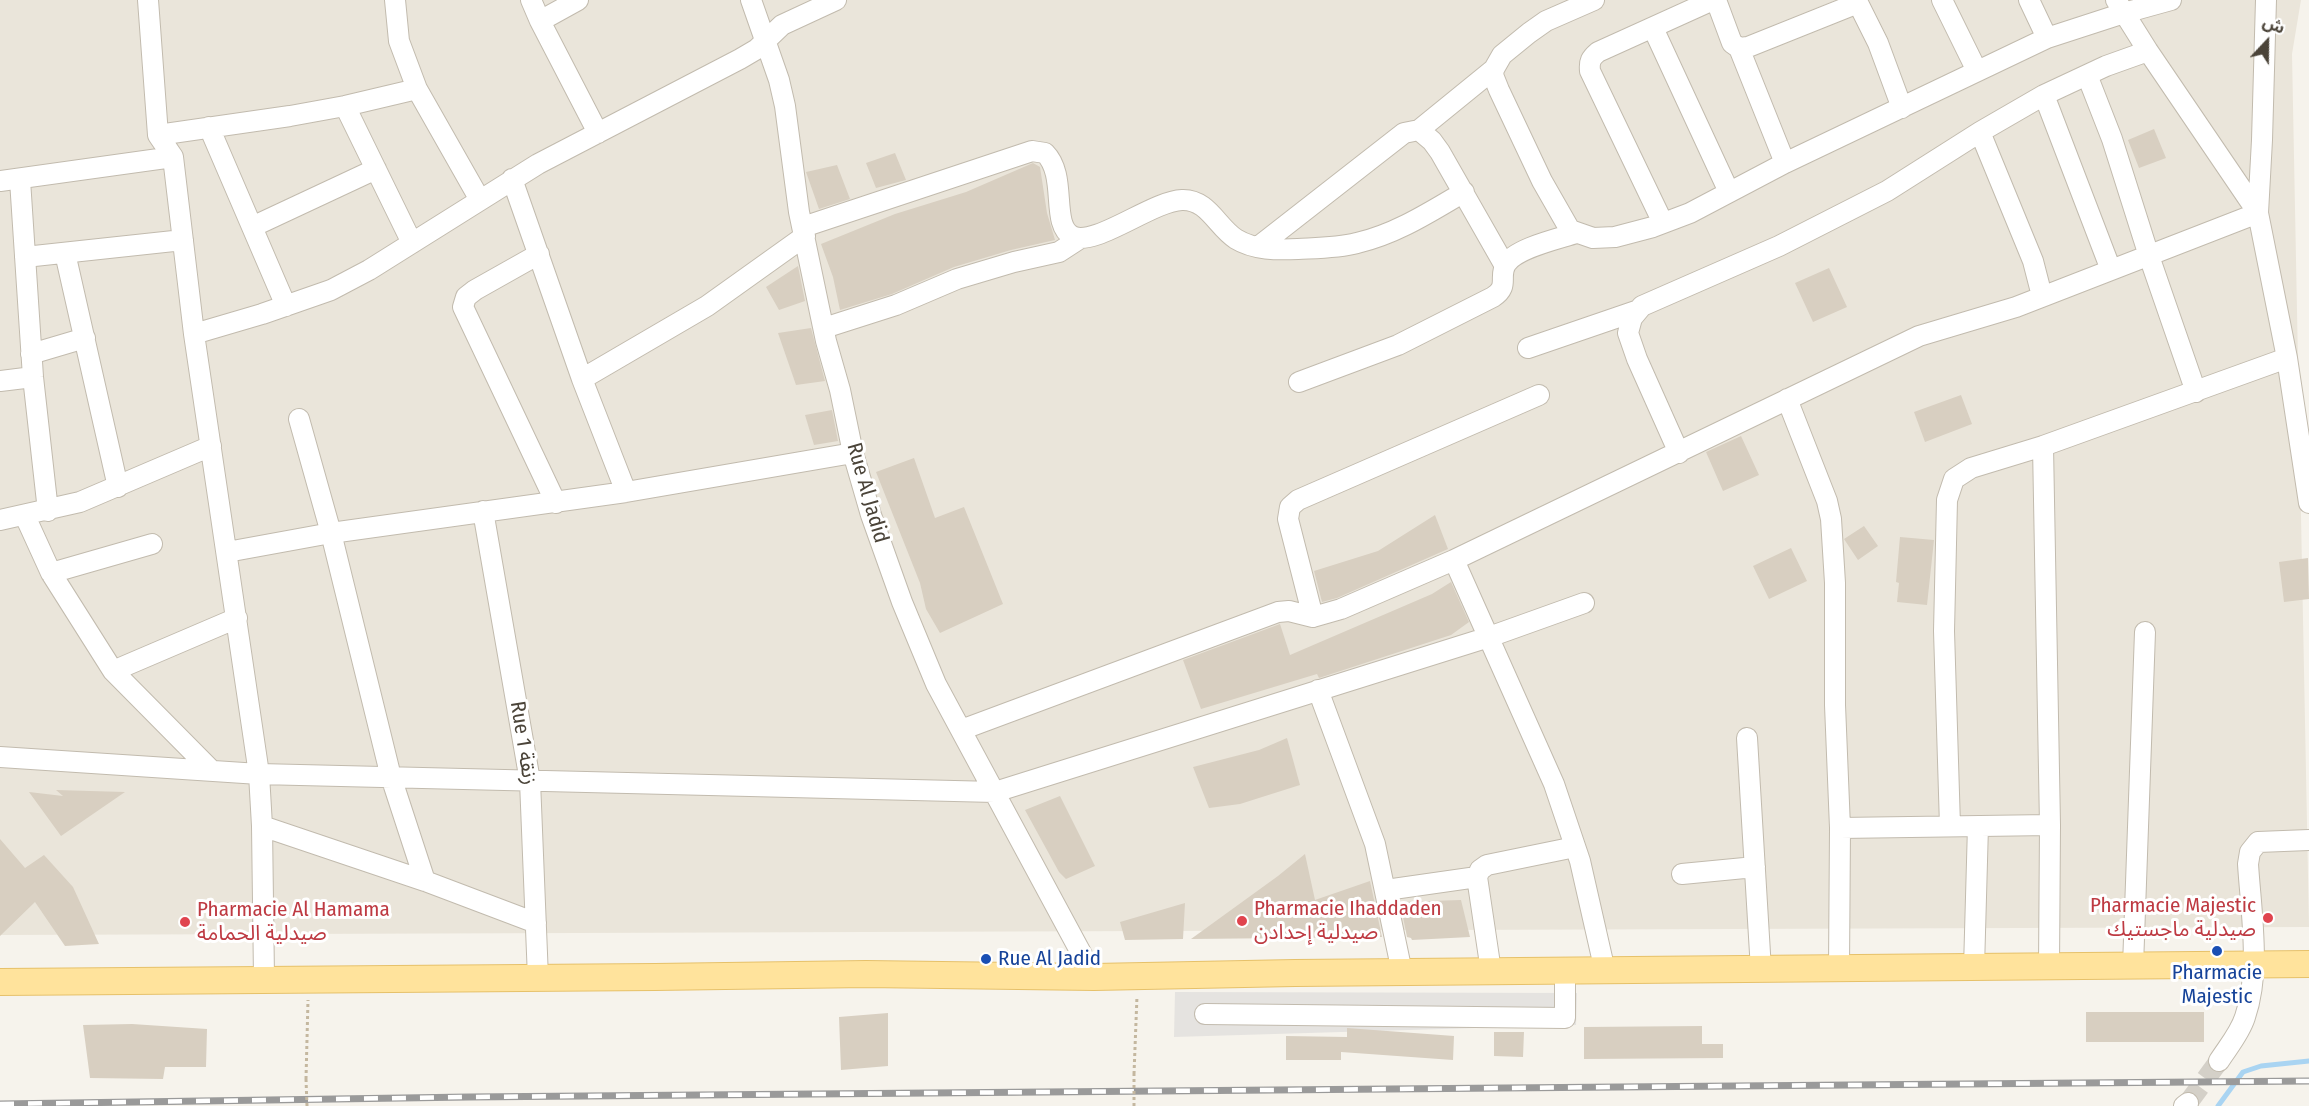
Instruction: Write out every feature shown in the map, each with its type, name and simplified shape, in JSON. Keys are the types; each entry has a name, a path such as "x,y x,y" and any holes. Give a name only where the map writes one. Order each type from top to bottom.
{"main road":[{"path":"0,982 866,974 1094,977 2309,964"}],"street":[{"path":"148,0 158,135 173,157 194,334 259,774 264,978"},
{"path":"395,0 399,41 417,89 480,200"},
{"path":"531,0 598,132"},
{"path":"540,21 578,0"},
{"name":"Rue Al Jadid","path":"751,0 779,80 804,232 824,328 853,453 871,515 902,602 936,684 1094,977"},
{"path":"194,334 331,290 369,270 512,179 740,59 758,49 782,25 836,0"},
{"path":"1594,0 1546,21 1502,54 1493,75 1542,181 1561,216 1570,230 1593,238 1615,237 1690,213 1785,163 2047,38 2120,6 2171,0"},
{"path":"1663,223 1590,70 1591,58 1598,52 1715,0 1732,43 1739,48 1785,163"},
{"path":"1942,0 1977,71"},
{"path":"2029,0 2047,38"},
{"path":"2266,0 2258,213 2287,358 2309,503"},
{"path":"1739,48 1748,47 1860,1 1902,108"},
{"path":"2120,6 2258,213"},
{"path":"1653,28 1729,192"},
{"path":"1528,348 1636,311 1642,306 1779,246 1887,191 1980,132 2044,95 2086,75 2148,51"},
{"path":"1258,247 1404,134 1419,130 1494,69"},
{"path":"2086,75 2115,148 2196,392"},
{"path":"158,135 290,116 417,89"},
{"path":"2044,95 2111,270"},
{"path":"345,106 412,243"},
{"path":"209,127 286,306"},
{"path":"1419,130 1436,146 1505,266"},
{"path":"1980,132 2033,261 2042,296"},
{"path":"582,378 699,311 804,232 1032,151 1045,153 1054,166 1059,183 1061,222 1066,232 1078,239"},
{"path":"0,181 173,157"},
{"path":"252,227 376,169"},
{"path":"512,179 582,378 626,492"},
{"path":"20,180 31,354 48,511"},
{"path":"824,328 896,305 975,274 1059,252 1078,239 1101,235 1166,203 1186,200 1202,205 1233,238 1258,247 1280,250 1357,243 1417,220 1464,192"},
{"path":"961,730 1278,612 1289,611 1313,617 1341,609 1454,560 1919,336 2016,307 2258,213"},
{"path":"1299,382 1398,345 1493,297 1502,289 1505,266 1509,260 1536,246 1576,233"},
{"path":"24,257 183,240"},
{"path":"65,253 118,487"},
{"path":"539,254 475,290 466,297 463,307 556,503"},
{"path":"1636,311 1628,333 1637,359 1679,453"},
{"path":"31,354 86,338"},
{"path":"1950,826 1944,631 1947,500 1954,479 1965,471 2043,446 2287,358"},
{"path":"0,381 33,377"},
{"path":"1313,617 1288,519 1290,507 1298,500 1539,395"},
{"path":"1787,399 1827,501 1831,519 1835,583 1835,705 1840,828 1839,968"},
{"path":"299,419 391,777 425,881"},
{"path":"0,520 48,511 80,501 118,487 211,446"},
{"path":"2043,446 2050,825 2049,968"},
{"path":"227,552 330,534 626,492 853,453"},
{"name":"Rue 1 زنقة","path":"483,511 530,781 538,978"},
{"path":"25,516 51,573 113,671 212,771"},
{"path":"51,573 152,544"},
{"path":"1454,560 1554,784 1575,848 1605,970"},
{"path":"0,757 259,774 995,792 1489,637 1584,603"},
{"path":"113,671 237,618"},
{"path":"2133,966 2145,632"},
{"path":"1318,690 1367,818 1386,890 1402,972"},
{"path":"1747,738 1761,970"},
{"path":"1840,828 2050,825"},
{"path":"262,826 425,881 536,923"},
{"path":"1974,968 1978,826"},
{"path":"2219,1061 2245,1018 2252,989 2254,965 2248,864 2250,852 2258,842 2309,840"},
{"path":"1491,971 1477,878 1480,870 1487,865 1575,848"},
{"path":"1682,874 1755,867"},
{"path":"1386,890 1477,878"},
{"path":"1205,1014 1565,1018 1565,971"}],"path":[{"path":"1134,1106 1138,976"},
{"path":"307,979 307,1106"}],"shaded area":[{"path":"0,0 2301,0 2292,54 2309,927 0,935"},
{"path":"1175,992 1577,993 1576,1025 1174,1037"}],"building":[{"path":"2154,129 2166,158 2139,168 2128,140"},
{"path":"895,153 906,180 876,188 866,163"},
{"path":"1033,163 1040,167 1047,213 1055,240 954,267 892,294 840,310 833,277 821,244 895,214 966,192"},
{"path":"837,165 850,199 819,209 806,172"},
{"path":"798,266 805,301 779,310 766,287"},
{"path":"1829,268 1847,307 1813,322 1795,283"},
{"path":"811,328 825,381 796,385 778,333"},
{"path":"1961,395 1972,424 1925,442 1914,412"},
{"path":"832,410 838,441 814,445 805,415"},
{"path":"1741,436 1759,475 1723,491 1706,452"},
{"path":"914,458 935,518 964,507 1003,604 940,633 926,609 920,583 876,472"},
{"path":"1435,515 1448,549 1337,598 1322,602 1314,571 1378,551"},
{"path":"1864,526 1878,546 1858,560 1844,539"},
{"path":"1900,537 1934,540 1927,605 1897,602 1899,583 1896,582"},
{"path":"1791,548 1807,581 1769,599 1753,566"},
{"path":"2308,558 2309,599 2284,602 2279,562"},
{"path":"1451,582 1469,622 1451,635 1319,678 1317,674 1201,709 1183,660 1280,624 1290,655 1432,594"},
{"path":"1287,738 1300,785 1240,804 1209,808 1193,767 1259,750"},
{"path":"56,790 125,792 61,836 29,792 63,796"},
{"path":"1060,796 1095,866 1066,879 1059,872 1025,810"},
{"path":"0,839 25,868 44,855 73,887 99,944 65,946 35,902 0,936"},
{"path":"1305,854 1315,900 1370,881 1382,937 1191,939 1278,876"},
{"path":"1461,900 1470,937 1412,940 1407,937 1400,902"},
{"path":"1185,903 1183,939 1125,940 1120,922"},
{"path":"2086,1012 2204,1012 2204,1042 2086,1042"},
{"path":"888,1013 888,1066 841,1070 839,1017"},
{"path":"132,1024 207,1029 206,1067 165,1067 163,1079 90,1078 83,1025"},
{"path":"1702,1026 1702,1044 1723,1044 1723,1058 1584,1059 1584,1027"},
{"path":"1347,1028 1454,1036 1453,1060 1341,1052 1341,1060 1286,1060 1286,1036 1347,1037"},
{"path":"1494,1032 1524,1032 1523,1057 1494,1056"}],"waterway":[{"path":"2218,1106 2243,1072 2261,1066 2309,1061"}],"tunnel":[{"path":"2188,1103 2219,1061"}],"railway":[{"path":"0,1104 469,1097 2309,1081"}],"place":[{"name":"Pharmacie Majestic صيدلية ماجستيك","path":"2268,918"},
{"name":"Pharmacie Ihaddaden صيدلية إحدادن","path":"1242,921"},
{"name":"Pharmacie Al Hamama صيدلية الحمامة","path":"185,922"},
{"name":"Pharmacie Majestic","path":"2217,951"},
{"name":"Rue Al Jadid","path":"986,959"}]}
